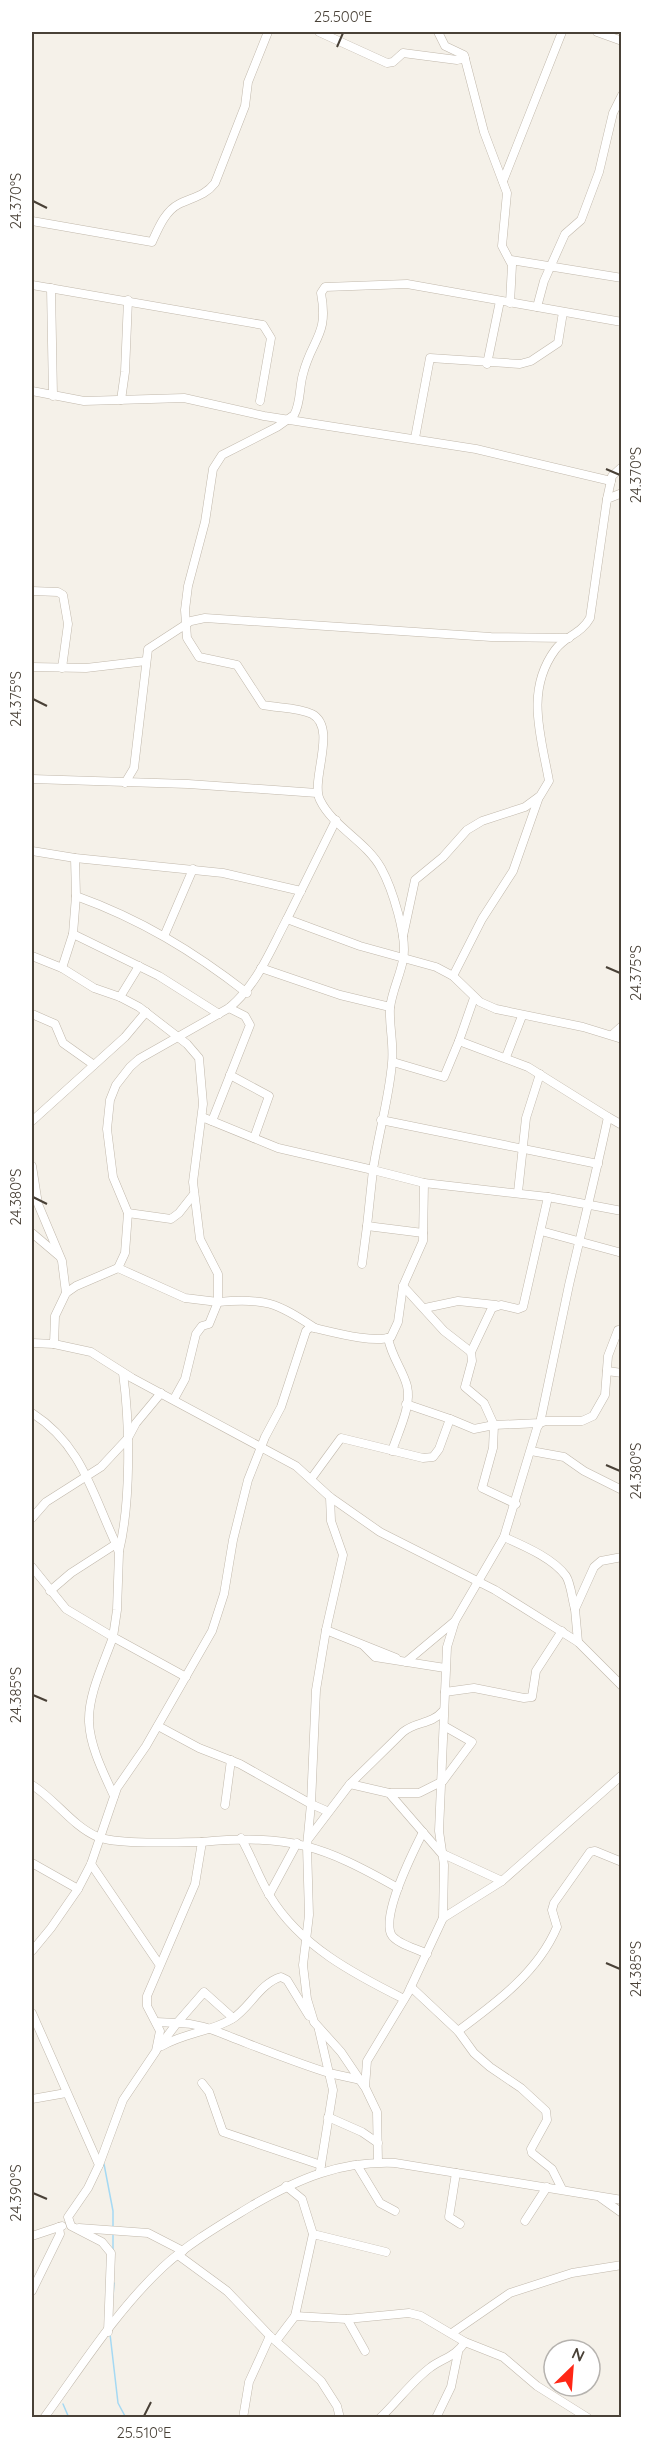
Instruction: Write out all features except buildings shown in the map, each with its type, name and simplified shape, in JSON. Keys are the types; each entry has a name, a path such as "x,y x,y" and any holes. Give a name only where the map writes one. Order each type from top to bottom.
{"street":[{"path":"32,221 152,242 159,224 173,208 206,193 215,183 245,106 248,82 268,32"},
{"path":"319,32 387,63 393,62 403,52 457,60 465,58"},
{"path":"438,32 445,46 462,53 465,58 484,132 507,193 502,249 511,260 510,303"},
{"path":"503,181 562,32"},
{"path":"597,32 621,41"},
{"path":"537,307 565,234 581,220 599,172 613,113 621,95"},
{"path":"511,260 621,278"},
{"path":"362,1264 373,1170 393,1062 390,1007 404,958 403,938 398,912 381,868 362,844 322,804 318,793 323,745 322,727 317,718 308,712 263,705 237,665 204,659 194,654 185,625 186,594 198,555 215,464 230,451 290,419 297,410 306,364 321,334 323,288 407,284 621,322"},
{"path":"32,285 263,325 271,338 260,401"},
{"path":"51,288 53,396"},
{"path":"121,400 125,372 128,300"},
{"path":"487,364 500,301"},
{"path":"415,438 429,358 487,364 514,365 530,362 557,345 561,338 563,312"},
{"path":"32,391 84,401 184,398 236,411 415,438 507,455 611,481"},
{"path":"453,976 482,919 513,871 540,796 549,781 540,738 537,693 549,659 557,647 581,631 592,611 607,499 615,471 621,467"},
{"path":"607,499 621,493"},
{"path":"32,591 58,592 63,595 68,631 62,668"},
{"path":"125,783 134,768 148,650 185,625 205,618 491,637 569,638"},
{"path":"32,667 62,668 146,661"},
{"path":"32,779 318,793"},
{"path":"403,938 415,880 443,857 461,835 473,825 518,811 540,796"},
{"path":"54,1344 55,1316 66,1293 76,1286 118,1268 125,1253 128,1213 111,1169 107,1129 110,1100 122,1076 130,1067 229,1008 247,993 336,820"},
{"path":"32,851 75,858 193,869 245,877 301,891"},
{"path":"62,968 73,934 76,896 75,858"},
{"path":"165,934 193,869"},
{"path":"76,896 165,934 202,958 247,993"},
{"path":"287,919 351,943 424,963 453,976 474,998 496,1009 522,1016 564,1022 621,1039"},
{"path":"73,934 139,966 219,1014"},
{"path":"32,956 62,968 94,988 120,997 146,1012 195,1051 199,1058 202,1117 194,1172 194,1194 200,1239 218,1274 218,1302 209,1324 202,1326 196,1334 184,1379 174,1399"},
{"path":"120,997 139,966"},
{"path":"261,968 340,995 390,1007"},
{"path":"393,1062 444,1077 474,998"},
{"path":"212,1120 250,1025 245,1016 229,1008"},
{"path":"32,1121 135,1027 146,1012"},
{"path":"32,1014 55,1024 63,1043 94,1065"},
{"path":"506,1058 522,1016"},
{"path":"612,1035 621,1026"},
{"path":"459,1041 506,1058 540,1074 621,1125"},
{"path":"518,1192 521,1149 528,1111 540,1074"},
{"path":"230,1075 269,1096 254,1138"},
{"path":"202,1117 282,1149 424,1183 518,1192 621,1211"},
{"path":"363,2084 367,2061 411,1987 444,1917 439,1831 443,1781 443,1711 447,1647 455,1621 504,1537 516,1504 540,1423 608,1117"},
{"path":"381,1120 597,1164"},
{"path":"32,1166 38,1204 60,1255 66,1293"},
{"path":"392,1451 406,1404 407,1387 391,1354 388,1338 397,1327 403,1286 421,1249 424,1183"},
{"path":"128,1213 171,1219 179,1213 194,1194"},
{"path":"425,1308 458,1301 518,1309 523,1306 548,1197"},
{"path":"367,1226 423,1233"},
{"path":"541,1231 621,1253"},
{"path":"32,1233 60,1255"},
{"path":"118,1268 185,1298 218,1302 264,1301 287,1309 316,1328"},
{"path":"403,1286 444,1330 471,1353"},
{"path":"496,1305 471,1353 471,1365 465,1387 484,1403 494,1425 493,1448 482,1488 516,1504"},
{"path":"32,1951 78,1889 91,1864 114,1796 158,1726 217,1618 248,1480 288,1388 306,1331 310,1327 344,1335 388,1338"},
{"path":"406,1404 474,1429 494,1425 582,1421 593,1416 605,1395 608,1356 620,1327"},
{"path":"32,1342 91,1352 123,1373 296,1466 330,1497 401,1545 477,1581 562,1631 578,1642 613,1674 621,1686"},
{"path":"607,1371 621,1374"},
{"path":"114,1796 102,1769 89,1724 94,1695 113,1637 117,1610 118,1549 124,1528 128,1438 123,1373"},
{"path":"32,1509 87,1478 128,1438 136,1423 160,1393"},
{"path":"32,1413 61,1436 71,1448 87,1478 118,1549"},
{"path":"311,1479 340,1438 423,1458 433,1457 439,1449 450,1419"},
{"path":"531,1451 564,1457 584,1471 621,1490"},
{"path":"311,2018 303,1981 309,1915 308,1843 315,1708 326,1630 343,1555 331,1521 330,1497"},
{"path":"32,1518 46,1502"},
{"path":"504,1537 536,1553 567,1578 575,1609 578,1642"},
{"path":"50,1591 71,1573 118,1549"},
{"path":"575,1609 596,1563 621,1557"},
{"path":"32,1567 66,1609 186,1677"},
{"path":"404,1661 455,1621"},
{"path":"326,1630 364,1646 375,1657 445,1668"},
{"path":"445,1692 474,1688 529,1698 533,1694 536,1671 562,1631"},
{"path":"613,1674 621,1677"},
{"path":"308,1843 327,1811 350,1784 406,1729 434,1721 443,1711"},
{"path":"158,1726 200,1748 231,1760 327,1811"},
{"path":"350,1784 388,1793 419,1793 443,1781 472,1742 444,1726"},
{"path":"225,1805 231,1760"},
{"path":"444,1917 502,1881 621,1775"},
{"path":"32,1780 34,1787 65,1815 99,1838 137,1842 202,1842 241,1838 308,1843 398,1888"},
{"path":"388,1793 441,1853 502,1881"},
{"path":"423,1832 398,1888 392,1914 392,1935 427,1954"},
{"path":"241,1838 269,1895 306,1936 332,1960 404,1999"},
{"path":"156,2050 160,2036 146,2002 159,1964 195,1884 202,1842"},
{"path":"269,1895 297,1843"},
{"path":"458,2031 491,2006 539,1960 557,1927 552,1910 554,1903 590,1852 596,1851 621,1862"},
{"path":"32,1863 78,1889"},
{"path":"91,1864 159,1964"},
{"path":"156,2050 183,2035 233,2018 267,1985 281,1977 287,1980 311,2018 341,2052 363,2084 377,2112 378,2162"},
{"path":"411,1987 458,2031 474,2053 521,2088 546,2111 547,2120 531,2149 532,2153 552,2169 562,2189"},
{"path":"72,2226 70,2212 88,2188 99,2166 123,2100 177,2022 204,1992 233,2018"},
{"path":"32,2013 66,2092 92,2144 99,2166"},
{"path":"156,2022 177,2022 212,2027 233,2038 363,2084"},
{"path":"320,2030 333,2090 320,2168"},
{"path":"202,2083 209,2092 223,2132 320,2168"},
{"path":"32,2098 66,2092"},
{"path":"328,2117 362,2132 378,2143"},
{"path":"44,2418 151,2279 213,2229 320,2168 378,2162 621,2200"},
{"path":"357,2165 380,2203 395,2211"},
{"path":"456,2173 449,2217 460,2224"},
{"path":"243,2418 249,2382 273,2338 295,2316 313,2234 302,2199 286,2186"},
{"path":"525,2221 547,2187"},
{"path":"598,2196 621,2213"},
{"path":"72,2226 102,2242 111,2253 108,2333"},
{"path":"32,2236 59,2227 72,2226 122,2233 148,2233 181,2253 227,2291 273,2338 321,2381 337,2406 340,2418"},
{"path":"32,2291 59,2237 59,2227"},
{"path":"313,2234 386,2253"},
{"path":"452,2333 510,2293 572,2273 621,2265"},
{"path":"295,2316 347,2319 409,2313 452,2333 465,2342 503,2357 537,2386 588,2418"},
{"path":"347,2319 365,2351"},
{"path":"436,2418 452,2387 458,2353 465,2342"},
{"path":"381,2418 432,2367 458,2353"}],"waterway":[{"path":"104,2164 113,2211 113,2228"},
{"path":"113,2232 113,2252"},
{"path":"113,2297 114,2283"},
{"path":"110,2334 118,2403 126,2418"},
{"path":"63,2404 69,2418"}]}
